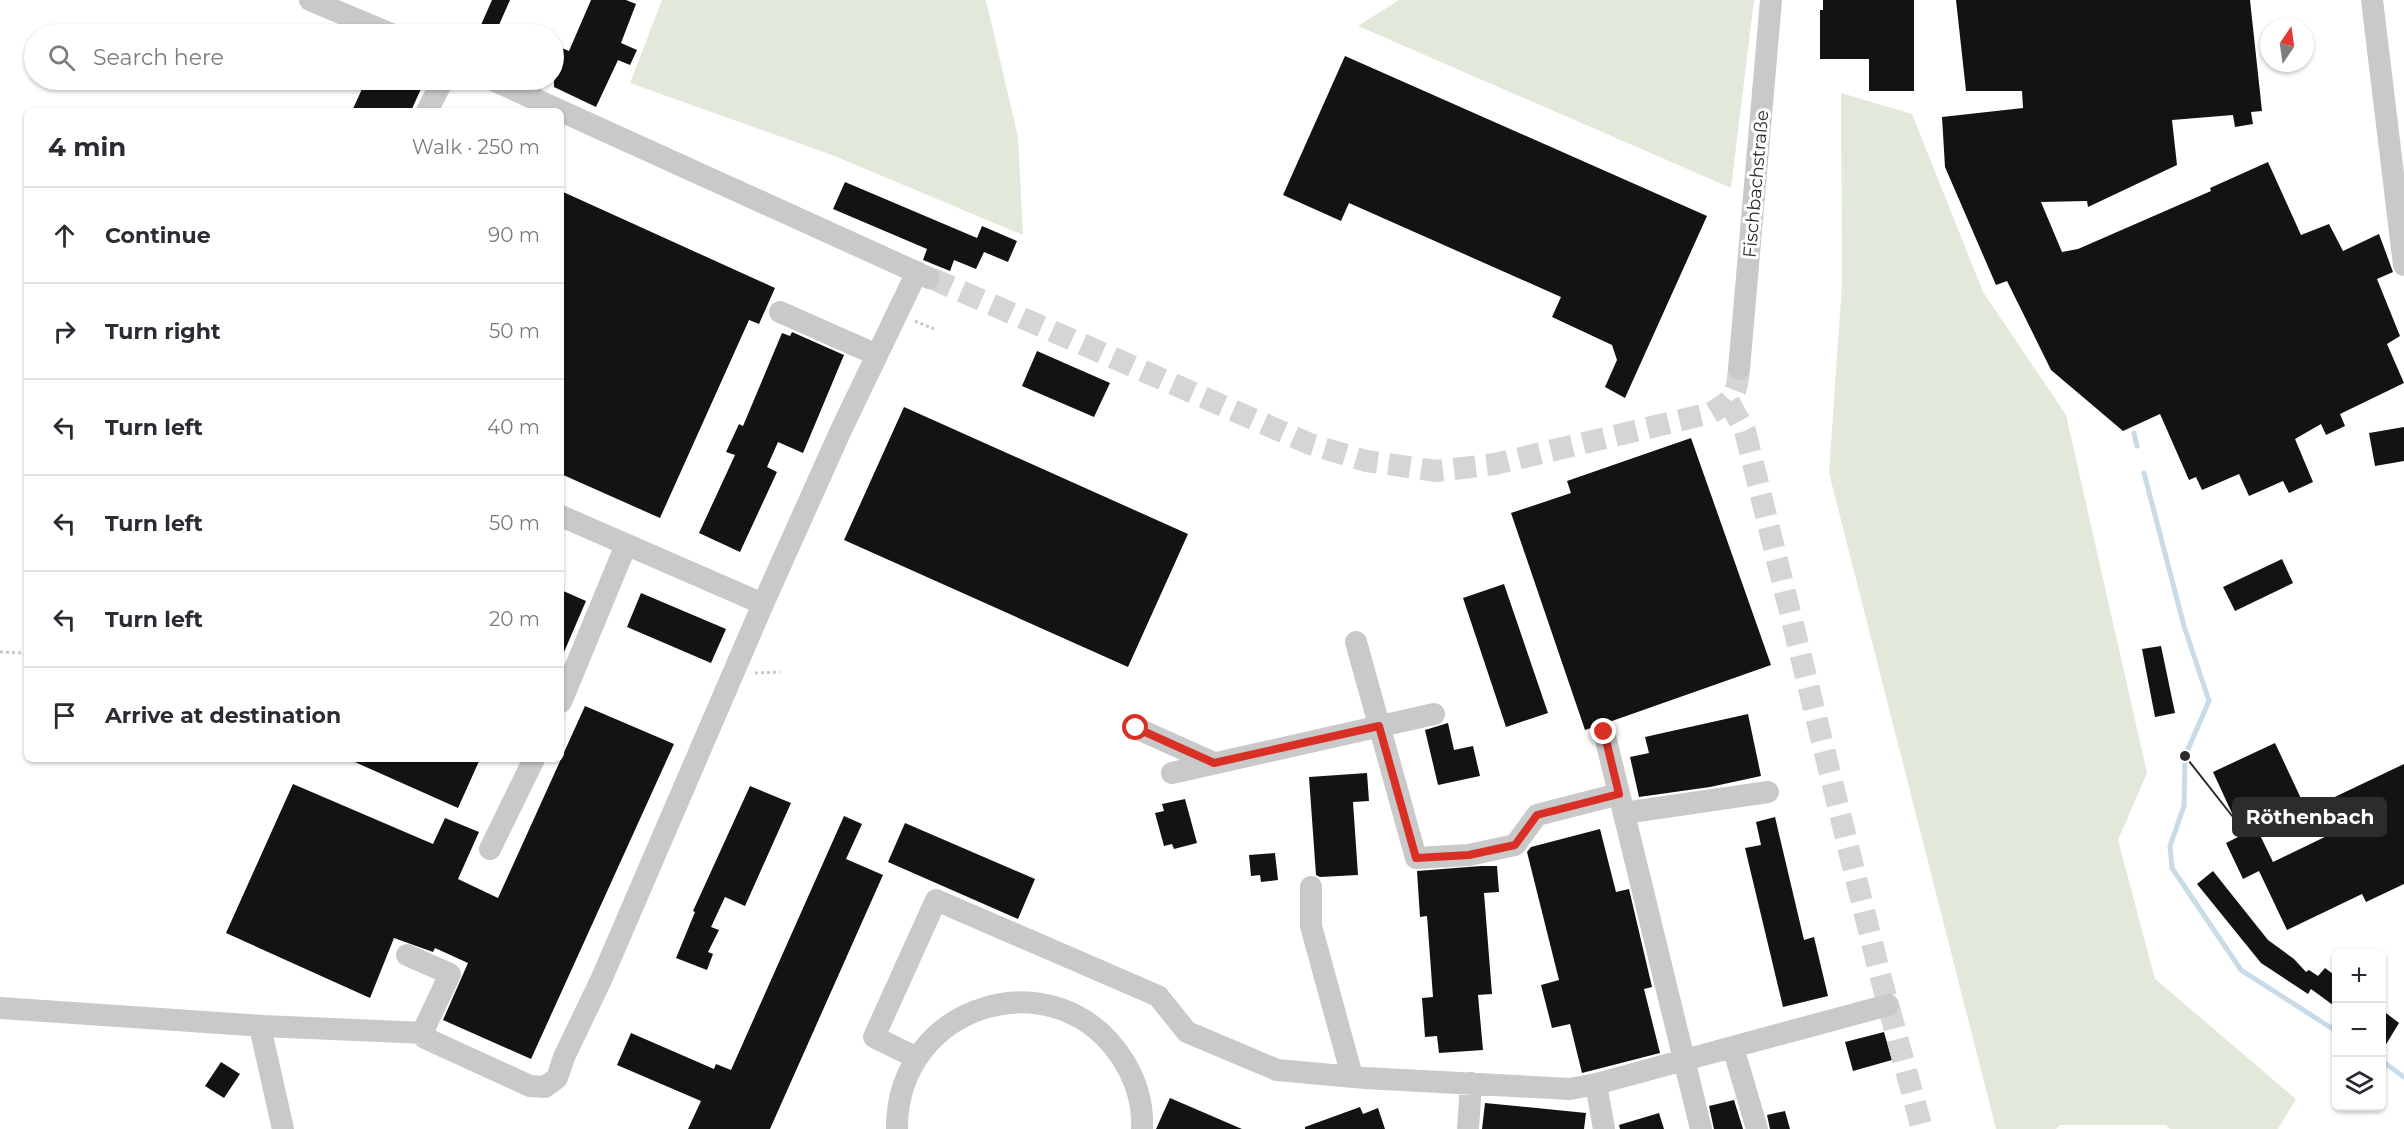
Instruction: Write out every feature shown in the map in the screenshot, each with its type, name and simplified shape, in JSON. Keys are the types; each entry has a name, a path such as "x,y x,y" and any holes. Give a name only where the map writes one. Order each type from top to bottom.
{"street":[{"path":"310,0 367,24"},
{"name":"Fischbachstraße","path":"1739,369 1771,0"},
{"path":"2372,0 2404,265"},
{"path":"429,108 438,90"},
{"path":"515,90 555,108"},
{"path":"407,955 450,974 425,1027 425,1038 530,1086 545,1087 558,1078 564,1057 601,980 763,604 877,355 924,275 564,112"},
{"path":"780,312 877,355"},
{"path":"564,517 763,604"},
{"path":"564,695 626,545"},
{"path":"1356,642 1416,858 1469,855 1515,845 1537,815 1621,804 1768,792"},
{"path":"1172,773 1434,714"},
{"path":"1136,728 1214,763"},
{"path":"1604,732 1701,1129"},
{"path":"490,849 533,762"},
{"path":"1311,887 1311,926 1352,1076"},
{"path":"917,1058 874,1037 936,900 1158,996 1187,1032 1277,1070 1570,1089 1596,1084 1888,1005"},
{"path":"897,1129 902,1091 917,1058 941,1030 964,1016 990,1006 1026,1002 1062,1010 1094,1027 1119,1053 1136,1086 1142,1129"},
{"path":"0,1008 262,1026 425,1033"},
{"path":"262,1026 262,1036 283,1129"},
{"path":"1733,1047 1757,1129"},
{"path":"1468,1129 1471,1083"},
{"path":"1596,1084 1604,1129"}],"path":[{"path":"0,652 24,653"}],"green space":[{"path":"662,0 986,0 1018,137 1023,235 832,155 630,83"},
{"path":"1399,0 1754,0 1731,188 1358,26"},
{"path":"1841,93 1912,114 1983,292 2066,415 2147,773 2118,840 2155,979 2296,1099 2278,1129 2170,1129 2166,1125 2060,1125 2056,1129 1996,1129 1829,473 1842,284"}],"building":[{"path":"492,0 510,0 499,24 481,24"},
{"path":"591,0 626,0 636,4 621,43 637,50 630,65 618,60 596,107 560,90 564,90 564,49 569,51"},
{"path":"1823,0 1914,0 1914,91 1869,91 1869,59 1820,59 1820,10 1823,10"},
{"path":"1956,0 2250,0 2262,111 2251,112 2253,124 2235,127 2233,115 2172,120 2177,165 2088,207 2087,201 2041,202 2062,252 2078,249 2211,191 2210,188 2268,162 2301,235 2329,224 2343,251 2379,234 2393,272 2377,279 2400,336 2387,344 2404,383 2340,414 2345,426 2326,435 2321,424 2295,439 2313,482 2289,493 2283,481 2249,496 2239,474 2202,490 2196,477 2189,480 2160,414 2123,431 2051,370 2007,281 1996,285 1945,167 1942,117 2023,108 2022,91 1966,91"},
{"path":"1345,56 1707,216 1625,398 1605,387 1617,360 1612,345 1552,317 1561,297 1349,203 1341,221 1283,195"},
{"path":"361,90 420,90 412,108 353,108"},
{"path":"845,182 977,238 982,226 1017,241 1008,262 984,252 976,269 954,260 950,271 923,260 927,249 833,209"},
{"path":"564,192 775,288 759,324 749,320 660,518 564,475"},
{"path":"792,332 844,355 803,453 778,442 767,467 777,472 740,552 699,533 735,455 726,452 739,424 743,426 782,333 790,336"},
{"path":"1037,351 1110,383 1094,417 1022,386"},
{"path":"904,407 1188,534 1128,667 844,540"},
{"path":"2404,427 2404,461 2375,466 2369,433"},
{"path":"1691,438 1771,665 1612,721 1600,719 1591,728 1585,730 1511,513 1571,493 1567,481"},
{"path":"2282,559 2293,583 2235,611 2223,587"},
{"path":"1504,584 1548,713 1506,727 1463,598"},
{"path":"564,591 586,601 564,652"},
{"path":"641,593 726,629 711,663 627,627"},
{"path":"2161,646 2175,713 2155,717 2142,649"},
{"path":"585,706 674,744 531,1059 443,1020 468,963 435,948 433,952 394,938 370,998 226,933 293,784 433,844 445,818 479,832 458,879 498,898 560,762 564,762 564,752"},
{"path":"1748,714 1761,776 1710,787 1639,797 1630,757 1649,753 1645,737"},
{"path":"1448,723 1454,750 1473,746 1480,776 1438,785 1425,730"},
{"path":"2275,743 2305,807 2257,829 2273,862 2333,833 2320,804 2404,764 2404,884 2366,902 2362,894 2287,930 2259,871 2243,879 2226,843 2242,835 2213,772"},
{"path":"355,762 479,762 458,808"},
{"path":"1367,773 1369,801 1353,802 1358,875 1320,877 1316,875 1309,777"},
{"path":"750,786 791,803 745,906 725,897 711,927 719,930 708,952 713,954 707,970 676,958 695,912 693,911"},
{"path":"1185,799 1197,843 1174,849 1172,844 1164,846 1155,813 1164,811 1162,804"},
{"path":"844,816 862,824 846,859 883,875 770,1129 688,1129 701,1101 617,1065 631,1033 714,1069 716,1064 731,1070"},
{"path":"1775,817 1804,940 1814,937 1828,996 1783,1007 1745,848 1761,845 1756,822"},
{"path":"905,823 1035,879 1018,919 888,862"},
{"path":"1600,829 1616,892 1629,889 1652,987 1644,989 1660,1053 1582,1073 1570,1024 1552,1028 1541,985 1559,980 1527,852 1531,847"},
{"path":"1275,853 1278,880 1261,882 1260,875 1251,876 1249,855"},
{"path":"1497,866 1499,892 1484,893 1492,994 1478,995 1483,1050 1439,1053 1437,1036 1425,1037 1422,998 1433,997 1427,916 1420,917 1417,871"},
{"path":"2213,871 2268,940 2294,959 2306,972 2309,970 2318,976 2325,968 2332,973 2332,1004 2311,989 2308,994 2261,963 2197,884"},
{"path":"2386,1013 2399,1023 2386,1044"},
{"path":"1884,1032 1892,1060 1853,1071 1845,1042"},
{"path":"221,1062 240,1074 224,1098 205,1086"},
{"path":"1170,1098 1242,1129 1156,1129"},
{"path":"1734,1100 1743,1129 1714,1129 1709,1106"},
{"path":"1485,1103 1586,1113 1584,1129 1482,1129"},
{"path":"1360,1107 1363,1114 1378,1108 1385,1129 1305,1129 1305,1127"},
{"path":"1785,1111 1790,1129 1770,1129 1767,1115"},
{"path":"1659,1113 1664,1129 1620,1129 1619,1125"}],"waterway":[{"path":"2134,433 2137,446"},
{"path":"2144,473 2184,626 2209,701 2185,756 2184,806 2170,846 2172,868 2241,970 2332,1028"},
{"path":"2386,1064 2404,1077"}],"tunnel":[{"path":"931,278 1310,444 1366,461 1437,471 1495,464 1711,413 1732,396 1737,385 1739,369"},
{"path":"1729,402 1745,431 1879,971 1922,1129"}],"place":[{"name":"Röthenbach","path":"2185,756"}],"route":[{"path":"1136,728 1214,763 1379,726 1416,858 1469,855 1515,845 1537,815 1619,794 1604,732"}]}
